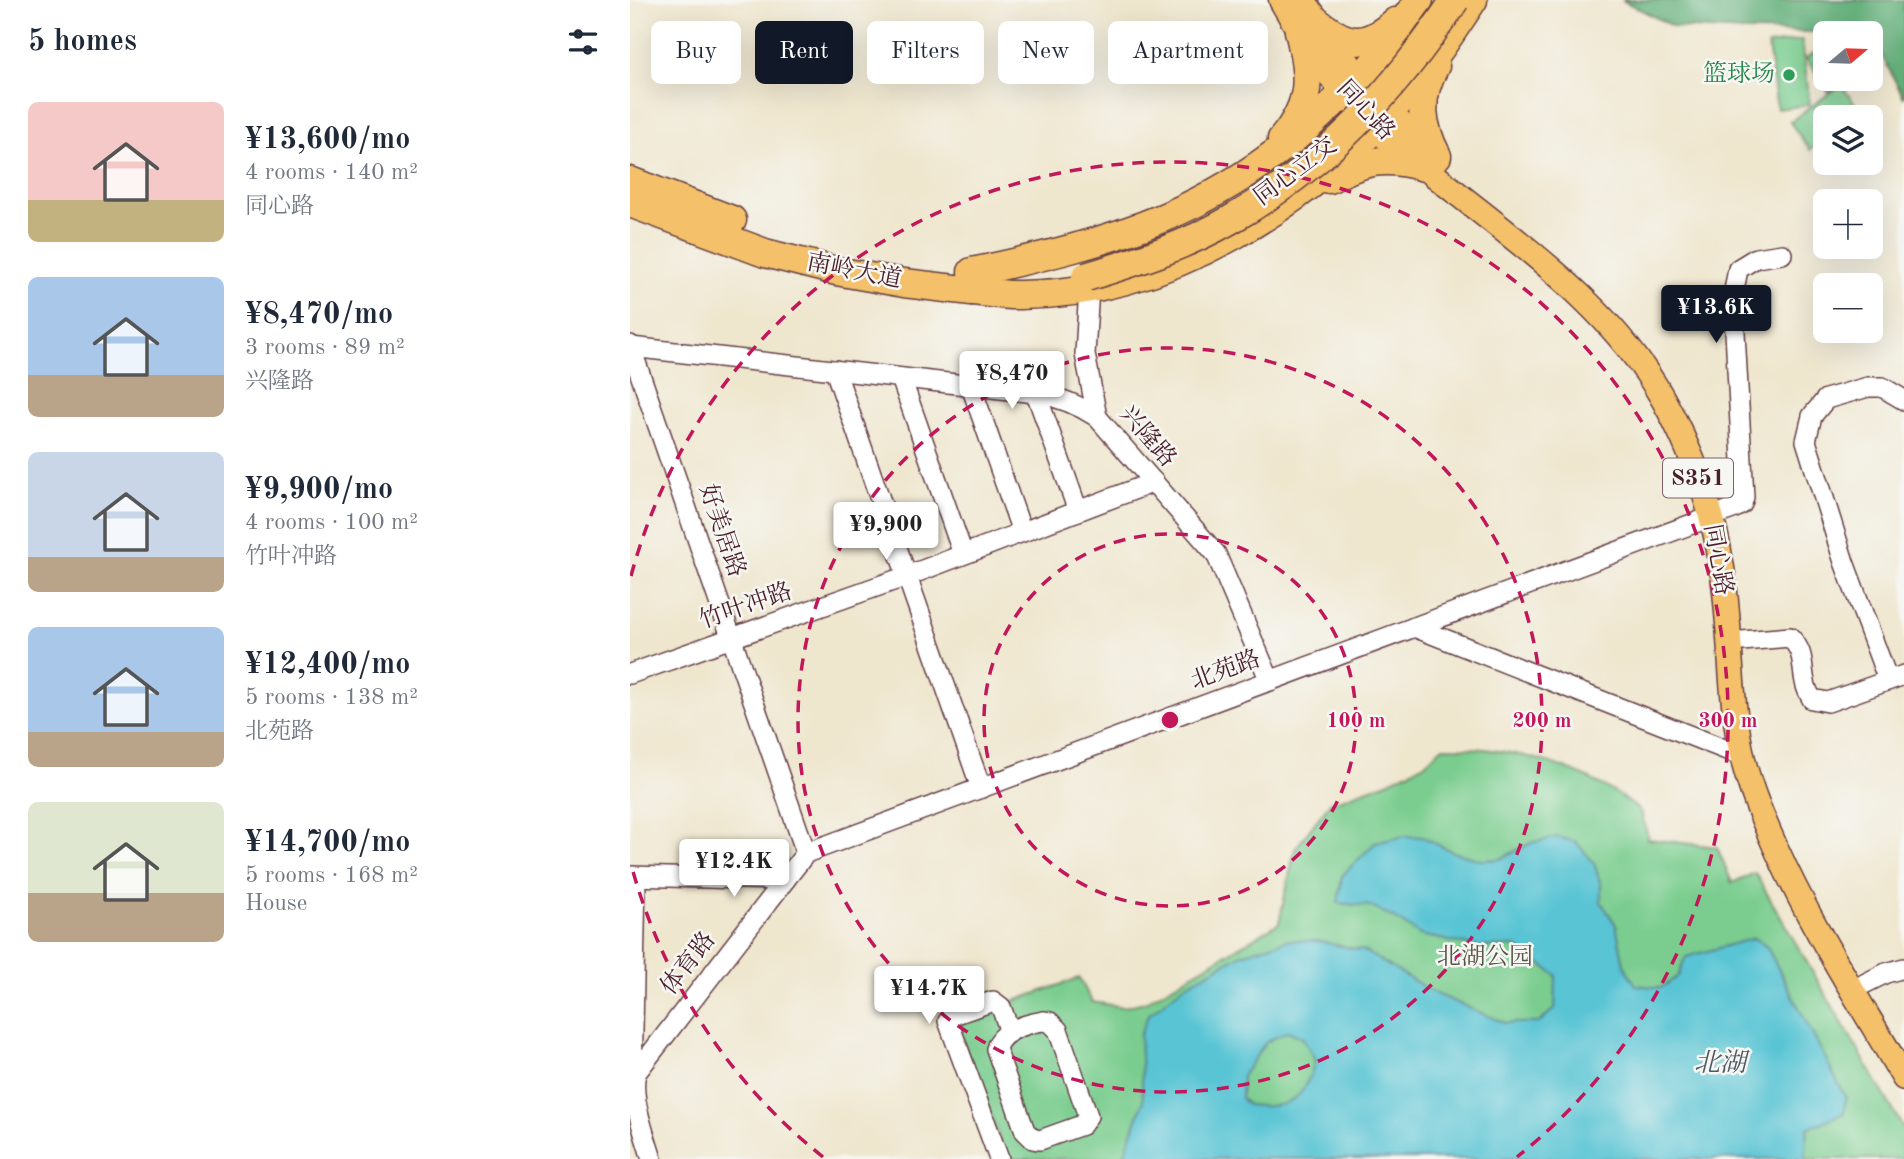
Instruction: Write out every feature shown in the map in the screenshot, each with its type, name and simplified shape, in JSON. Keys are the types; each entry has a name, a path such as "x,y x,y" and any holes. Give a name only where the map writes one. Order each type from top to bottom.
{"highway":[{"path":"1306,17 1336,37 1364,41 1377,36 1418,0"},
{"path":"972,281 1033,259 1120,235 1172,215 1214,195 1256,169 1297,138 1352,85 1371,65 1418,0"},
{"name":"同心立交","path":"1086,275 1135,244 1220,207 1296,157 1335,122 1381,74 1436,0"},
{"path":"1086,275 1135,277 1190,256 1235,234 1352,167 1374,160 1430,162 1422,111 1424,92 1464,6"},
{"path":"1281,206 1326,173 1405,94 1464,6"},
{"name":"同心立交","path":"1086,275 1130,263 1228,221 1317,162 1394,84 1464,6"},
{"path":"1256,169 1297,121 1306,93 1306,17"},
{"name":"南岭大道","path":"630,181 769,234 972,281 1018,288 1086,275"},
{"name":"南岭大道","path":"630,203 765,253 836,271 904,283 972,281"}],"main road":[{"name":"同心路","path":"1281,0 1306,17 1352,85 1381,120 1590,304 1629,348 1661,395 1684,438 1735,561 1747,710 1755,753 1765,785 1800,869 1904,1052"},
{"name":"同心路","path":"1717,515 1734,712 1742,756 1760,810 1788,875 1904,1078"}],"street":[{"path":"1717,515 1742,504 1744,497 1733,296 1738,269 1756,258 1782,254"},
{"path":"1086,275 1085,354 1097,417"},
{"name":"兴隆路","path":"630,346 1036,393 1068,400 1097,417 1216,554 1270,681"},
{"name":"好美居路","path":"630,346 806,853"},
{"path":"835,370 981,788"},
{"path":"901,378 964,554"},
{"path":"971,386 1022,532"},
{"path":"1742,640 1790,637 1799,646 1805,683 1812,699 1828,702 1896,677 1844,562 1806,440 1812,416 1826,399 1868,387 1882,387 1904,400"},
{"path":"1036,393 1078,511"},
{"name":"竹叶冲路","path":"630,674 907,576 1154,482"},
{"name":"北苑路","path":"806,853 1717,515"},
{"path":"1413,627 1742,756"},
{"path":"652,1159 636,1107 632,1082 633,876 785,880 806,853"},
{"name":"体育路","path":"632,1082 642,1064 785,880"},
{"path":"1864,984 1904,968"},
{"path":"999,1159 949,1018 989,1002 996,1002 1001,1007 1010,1032"},
{"path":"1042,1021 1050,1022 1056,1027 1088,1116 1082,1125 1044,1140 1036,1140 1026,1131 1014,1101 996,1049 1001,1037 1042,1021"},
{"path":"982,1113 1014,1101"}],"green space":[{"path":"1622,0 1904,0 1904,98 1883,58 1883,21 1813,21 1813,32 1674,27"},
{"name":"篮球场","path":"1802,40 1810,105 1777,109 1768,45"},
{"path":"1813,54 1813,69 1806,58"},
{"path":"1833,91 1845,91 1856,105 1813,105"},
{"path":"1813,105 1813,148 1810,150 1790,122"},
{"name":"北湖公园","path":"1443,747 1507,752 1568,769 1607,788 1635,806 1642,815 1648,839 1717,847 1732,883 1755,873 1904,1129 1904,1159 1007,1159 956,1022 1079,978 1092,1002 1124,1007 1145,1002 1279,923 1295,849 1330,803 1385,783 1423,765"}],"water":[{"name":"北湖","path":"1405,836 1423,837 1453,852 1481,860 1500,859 1531,843 1558,837 1576,842 1594,863 1601,885 1601,902 1616,925 1624,965 1636,985 1661,988 1678,976 1686,957 1754,938 1767,947 1846,1098 1844,1113 1808,1128 1805,1159 1123,1159 1143,1101 1140,1035 1148,1015 1184,986 1242,954 1287,940 1318,941 1364,951 1436,994 1505,1023 1539,1023 1555,1008 1556,975 1515,946 1479,947 1420,935 1370,906 1338,903 1342,876 1375,843","holes":["1288,1031 1303,1038 1315,1060 1300,1094 1284,1104 1248,1105 1241,1098 1242,1076 1266,1042"]}],"place":[{"name":"篮球场","path":"1789,75"}]}
